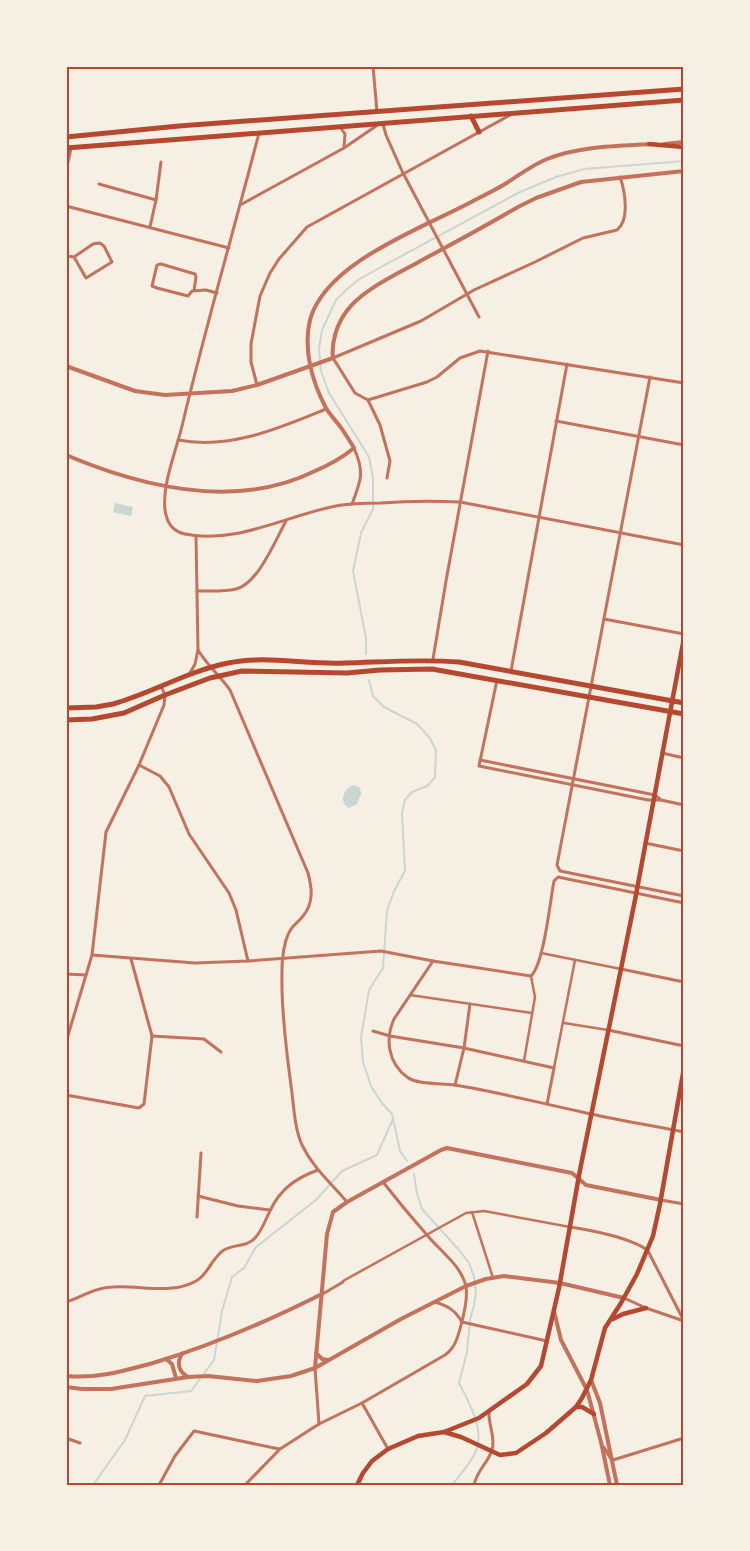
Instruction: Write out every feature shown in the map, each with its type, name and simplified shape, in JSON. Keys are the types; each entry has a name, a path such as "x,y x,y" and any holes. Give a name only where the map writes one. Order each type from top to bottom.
{"main road":[{"path":"66,136 684,89"},
{"path":"67,146 684,100"},
{"path":"471,116 479,132"},
{"path":"649,144 684,148"},
{"path":"357,1485 366,1468 388,1448 418,1436 444,1432 452,1427 479,1418 518,1391 535,1376 541,1366 560,1283 578,1179 654,801 684,636"},
{"path":"66,708 96,707 113,704 212,667 238,661 257,660 346,663 433,660 459,662 684,703"},
{"path":"66,720 92,719 124,713 165,695 220,675 251,671 347,673 432,668 684,714"},
{"path":"444,1432 461,1437 500,1455 507,1455 525,1448 576,1407 591,1380 602,1337 648,1251 661,1200 684,1068"},
{"path":"610,1322 623,1314 646,1308"},
{"path":"576,1407 594,1414"}],"street":[{"path":"373,66 377,112"},
{"path":"257,385 252,362 251,344 260,296 270,273 279,259 307,227 515,113"},
{"path":"241,204 344,148 382,123 404,175 479,317"},
{"path":"340,127 345,134 346,144 344,148"},
{"path":"259,133 166,487 165,510 171,527 178,532 196,536 237,532 287,520 310,512 359,503 460,502 684,545"},
{"path":"352,504 362,474 360,462 343,430 326,409 310,367 308,336 310,319 317,304 340,276 369,254 504,184 546,159 570,152 605,147 684,142"},
{"path":"66,168 67,146"},
{"path":"150,227 161,162"},
{"path":"387,478 390,461 389,452 380,425 368,400 355,393 332,359 337,327 346,311 376,286 536,198 581,182 684,171"},
{"path":"66,366 135,391 165,395 232,392 316,365 421,321 466,294 583,238 610,232 620,227 624,215 625,194 620,177"},
{"path":"99,184 156,200"},
{"path":"66,206 229,248"},
{"path":"66,256 74,257 93,244 100,243 104,246 112,262 86,278 74,257"},
{"path":"194,291 195,274 161,264 157,265 152,286 188,296 194,291 206,290 217,293"},
{"path":"368,400 427,382 437,377 460,358 480,351 684,383"},
{"path":"433,660 488,351"},
{"path":"512,671 567,364"},
{"path":"531,976 535,973 542,953 588,698 650,377"},
{"path":"178,440 196,443 220,442 243,438 272,431 326,409"},
{"path":"556,421 684,445"},
{"path":"66,455 93,466 166,487 201,492 231,492 268,487 298,480 344,456 354,448"},
{"path":"197,591 236,589 248,582 254,576 287,520"},
{"path":"189,675 195,664 198,650 196,536"},
{"path":"604,619 684,636"},
{"path":"198,650 220,675 230,690 308,873 312,891 310,904 303,916 292,926 286,940 282,958 284,1035 301,1143 308,1158 347,1202"},
{"path":"497,680 478,766 654,801 661,800 684,805"},
{"path":"66,1042 92,955 106,832 139,766 164,705 165,695 161,686"},
{"path":"662,753 684,758"},
{"path":"480,760 655,794 661,800"},
{"path":"139,766 160,776 170,787 189,834 229,893 236,910 248,961"},
{"path":"645,843 684,851"},
{"path":"557,865 560,870 684,896"},
{"path":"554,881 558,877 684,903"},
{"path":"92,955 194,963 382,951 531,976"},
{"path":"542,953 684,982"},
{"path":"66,1095 139,1108 144,1104 152,1036 131,958"},
{"path":"547,1104 575,960"},
{"path":"433,961 394,1019 391,1027 389,1044 394,1062 407,1077 413,1081 455,1085 684,1132"},
{"path":"66,974 86,976"},
{"path":"524,1061 535,997 531,976"},
{"path":"410,994 532,1014"},
{"path":"455,1085 464,1048 470,1004"},
{"path":"564,1023 684,1046"},
{"path":"373,1031 390,1036 464,1048 554,1068"},
{"path":"152,1036 204,1039 221,1052"},
{"path":"319,1424 314,1368 320,1296 330,1218 333,1212 347,1202 447,1148 572,1173 586,1185 684,1204"},
{"path":"197,1217 201,1153"},
{"path":"68,1302 111,1286 175,1288 192,1284 200,1279 224,1250 252,1242 262,1229 270,1210 288,1185 318,1170"},
{"path":"245,1485 280,1449 319,1424 362,1403 451,1351 457,1338 462,1322 466,1286 455,1266 383,1182"},
{"path":"198,1196 238,1206 270,1210"},
{"path":"472,1212 493,1278"},
{"path":"66,1376 89,1377 112,1374 182,1354 224,1338 320,1296 466,1213 472,1212 484,1212 570,1227 627,1240 643,1246 648,1251 684,1321"},
{"path":"66,1387 111,1389 194,1376 268,1380 291,1376 330,1360 466,1286 504,1276 560,1283 624,1298 684,1321"},
{"path":"434,1302 448,1306 462,1322 548,1341"},
{"path":"554,1311 561,1340 587,1390 610,1485"},
{"path":"316,1353 322,1359 330,1360"},
{"path":"182,1354 179,1367 184,1375 188,1377"},
{"path":"166,1359 172,1364 176,1378"},
{"path":"591,1380 600,1403 618,1485"},
{"path":"362,1403 388,1448"},
{"path":"474,1485 479,1470 487,1462 492,1452 493,1444 489,1411"},
{"path":"159,1485 175,1456 194,1431 280,1449"},
{"path":"66,1438 80,1443"},
{"path":"613,1460 684,1438"},
{"path":"601,1442 613,1460"}],"shaded area":[{"path":"115,503 133,507 131,516 113,512"},
{"path":"354,785 360,788 361,794 357,804 349,808 344,804 344,795"}],"waterway":[{"path":"366,654 366,638 353,571 361,533 373,509 373,478 369,457 329,393 321,371 319,349 322,330 336,300 358,280 381,267 520,192 556,177 584,169 684,161"},
{"path":"369,680 373,696 384,707 417,724 430,738 436,751 435,777 427,786 412,792 405,800 402,813 405,871 394,891 387,911 383,968 369,990 361,1037 363,1062 371,1086 381,1102 392,1114 400,1151 407,1161"},
{"path":"93,1485 125,1440 145,1396 191,1391 214,1360 222,1311 232,1277 244,1268 256,1247 316,1200 342,1171 377,1155 393,1119"},
{"path":"414,1174 417,1194 422,1209 469,1263 474,1277 476,1292 470,1320 467,1352 459,1383 475,1417 479,1435 478,1444 465,1469 452,1485"}]}
